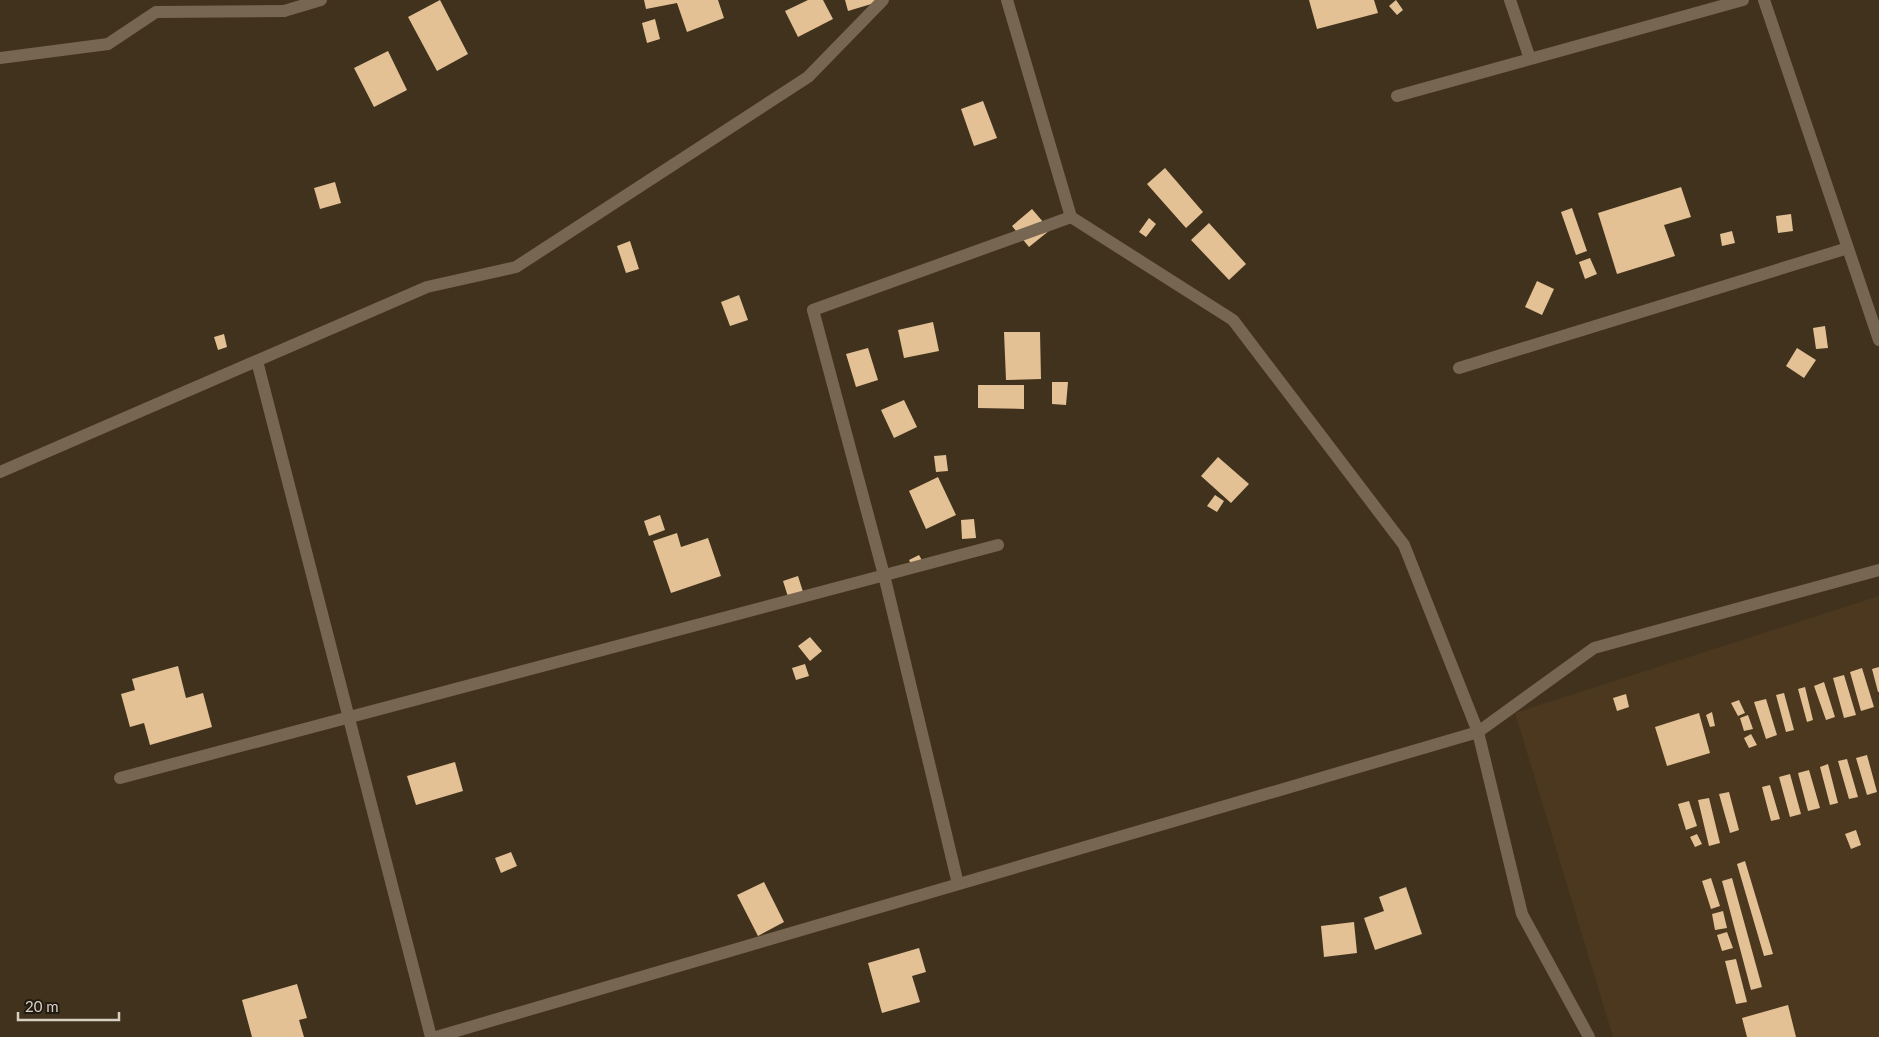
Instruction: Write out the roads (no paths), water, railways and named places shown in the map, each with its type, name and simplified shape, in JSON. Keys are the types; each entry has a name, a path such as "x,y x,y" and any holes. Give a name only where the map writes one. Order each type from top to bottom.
{"street":[{"path":"0,58 108,44 156,12 284,11 321,0"},
{"path":"0,472 427,287 516,267 808,77 883,0"},
{"path":"1007,0 1071,217 1234,320 1404,545 1478,732 1522,914 1589,1037"},
{"path":"1510,0 1530,59"},
{"path":"1397,96 1743,0"},
{"path":"1764,0 1879,340"},
{"path":"958,884 884,575 813,310 1071,217"},
{"path":"1459,368 1848,248"},
{"path":"257,362 431,1037"},
{"path":"120,778 998,544"},
{"path":"436,1037 1478,732 1594,648 1879,570"}]}
